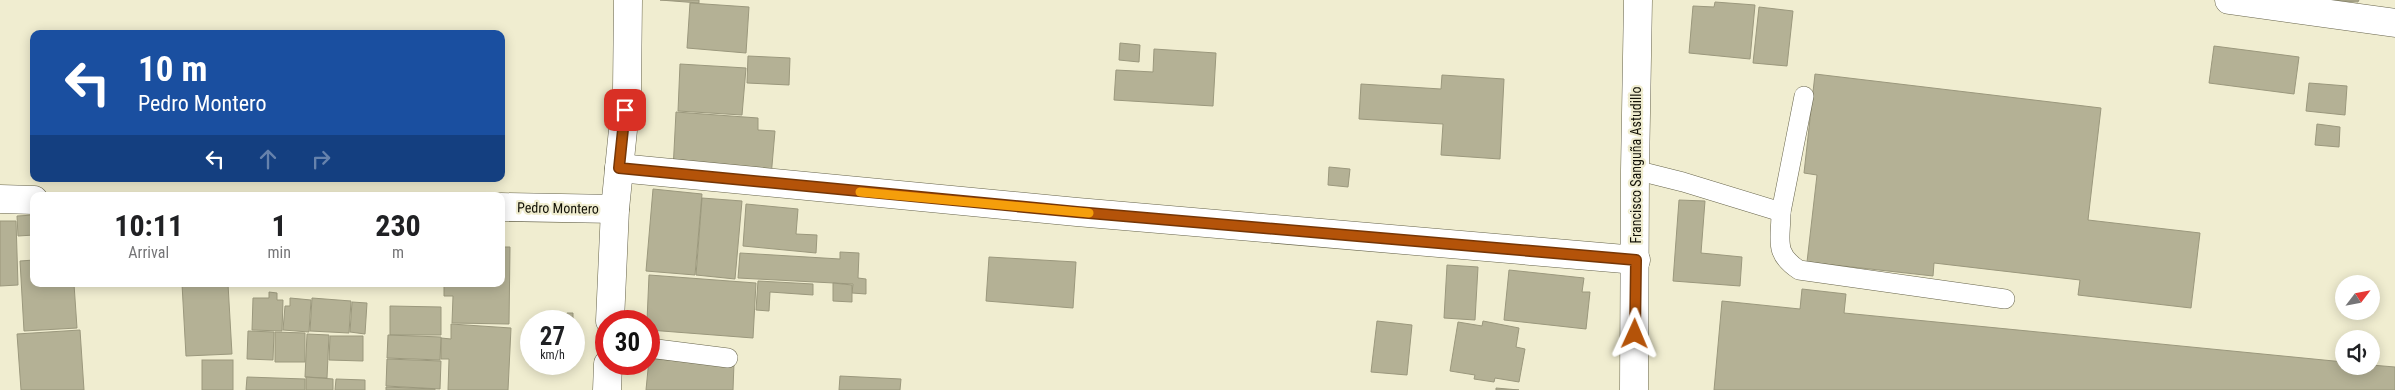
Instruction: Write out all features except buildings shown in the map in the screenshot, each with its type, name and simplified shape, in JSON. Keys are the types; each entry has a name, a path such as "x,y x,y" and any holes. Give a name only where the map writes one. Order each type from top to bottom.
{"street":[{"path":"610,310 615,209 626,90 628,0"},
{"name":"Francisco Sanguña Astudillo","path":"1634,390 1638,0"},
{"path":"2229,0 2395,23"},
{"path":"619,168 1068,211 1636,260"},
{"path":"0,200 30,200"},
{"name":"Pedro Montero","path":"505,207 615,209"},
{"path":"607,390 608,375"}],"lane":[{"path":"1804,96 1781,212 1780,249 1784,258 1799,270 2005,299"},
{"path":"1635,170 1683,182 1781,212"},
{"path":"660,349 728,358"}],"slow traffic":[{"path":"860,192 1089,213"}],"route":[{"path":"625,110 619,168 675,175 1077,212 1636,260 1635,334"}]}
